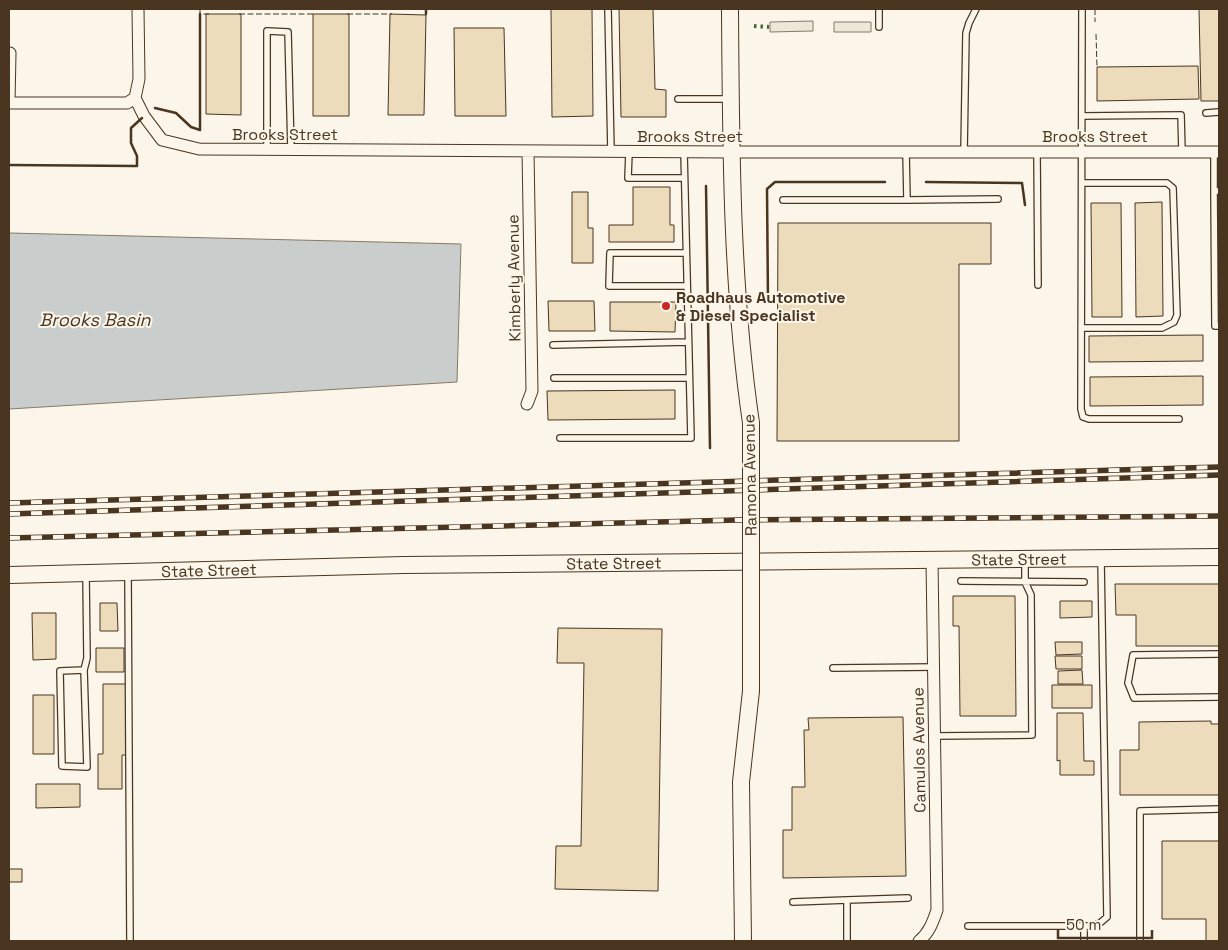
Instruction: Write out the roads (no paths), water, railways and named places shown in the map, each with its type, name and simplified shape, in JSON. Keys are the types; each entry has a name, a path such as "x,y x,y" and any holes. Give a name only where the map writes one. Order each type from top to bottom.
{"street":[{"path":"10,53 9,104 127,104 135,98 139,79 138,9"},
{"name":"Ramona Avenue","path":"730,9 736,279 744,374 751,424 751,691 741,782 743,941"},
{"name":"Brooks Street","path":"135,98 144,116 162,140 199,149 611,152 1216,152"},
{"name":"Kimberly Avenue","path":"527,404 532,391 528,151"},
{"name":"State Street","path":"9,575 404,565 1219,557"},
{"name":"Camulos Avenue","path":"922,939 932,925 937,910 932,560"}],"lane":[{"path":"608,9 611,152"},
{"path":"879,9 879,27"},
{"path":"964,152 966,33 976,9"},
{"path":"1082,9 1081,409 1083,417 1089,419 1179,419"},
{"path":"267,150 267,31 288,32 291,150"},
{"path":"678,99 731,99"},
{"path":"1206,113 1219,112"},
{"path":"1082,116 1181,115 1182,152"},
{"path":"629,152 628,178 684,178"},
{"path":"560,438 691,438 684,152"},
{"path":"906,152 907,200"},
{"path":"1037,152 1038,286"},
{"path":"1216,152 1217,255 1215,326 1219,326"},
{"path":"1081,328 1162,328 1174,322 1177,315 1173,188 1167,183 1082,183"},
{"path":"783,200 998,199"},
{"path":"686,253 610,253 609,286 687,286"},
{"path":"553,344 688,342"},
{"path":"554,378 689,378"},
{"path":"935,736 1032,736 1031,595 1025,582 1025,559"},
{"path":"968,926 1084,926 1100,923 1107,917 1101,559"},
{"path":"128,572 130,941"},
{"path":"84,670 60,671 62,766 87,768 84,670 86,658 86,573"},
{"path":"961,581 1084,582"},
{"path":"1219,654 1132,655 1128,683 1134,698 1219,697"},
{"path":"833,668 935,667"},
{"path":"1140,941 1140,812 1219,809"},
{"path":"793,902 908,898"},
{"path":"847,900 847,941"},
{"path":"1084,926 1084,941"}],"water":[{"name":"Brooks Basin","path":"9,233 461,244 457,382 9,409"}],"railway":[{"path":"9,503 1219,467"},
{"path":"9,514 1219,475"},
{"path":"9,538 738,520 1219,516"}],"place":[{"name":"Roadhaus Automotive & Diesel Specialist","path":"666,306"}]}
